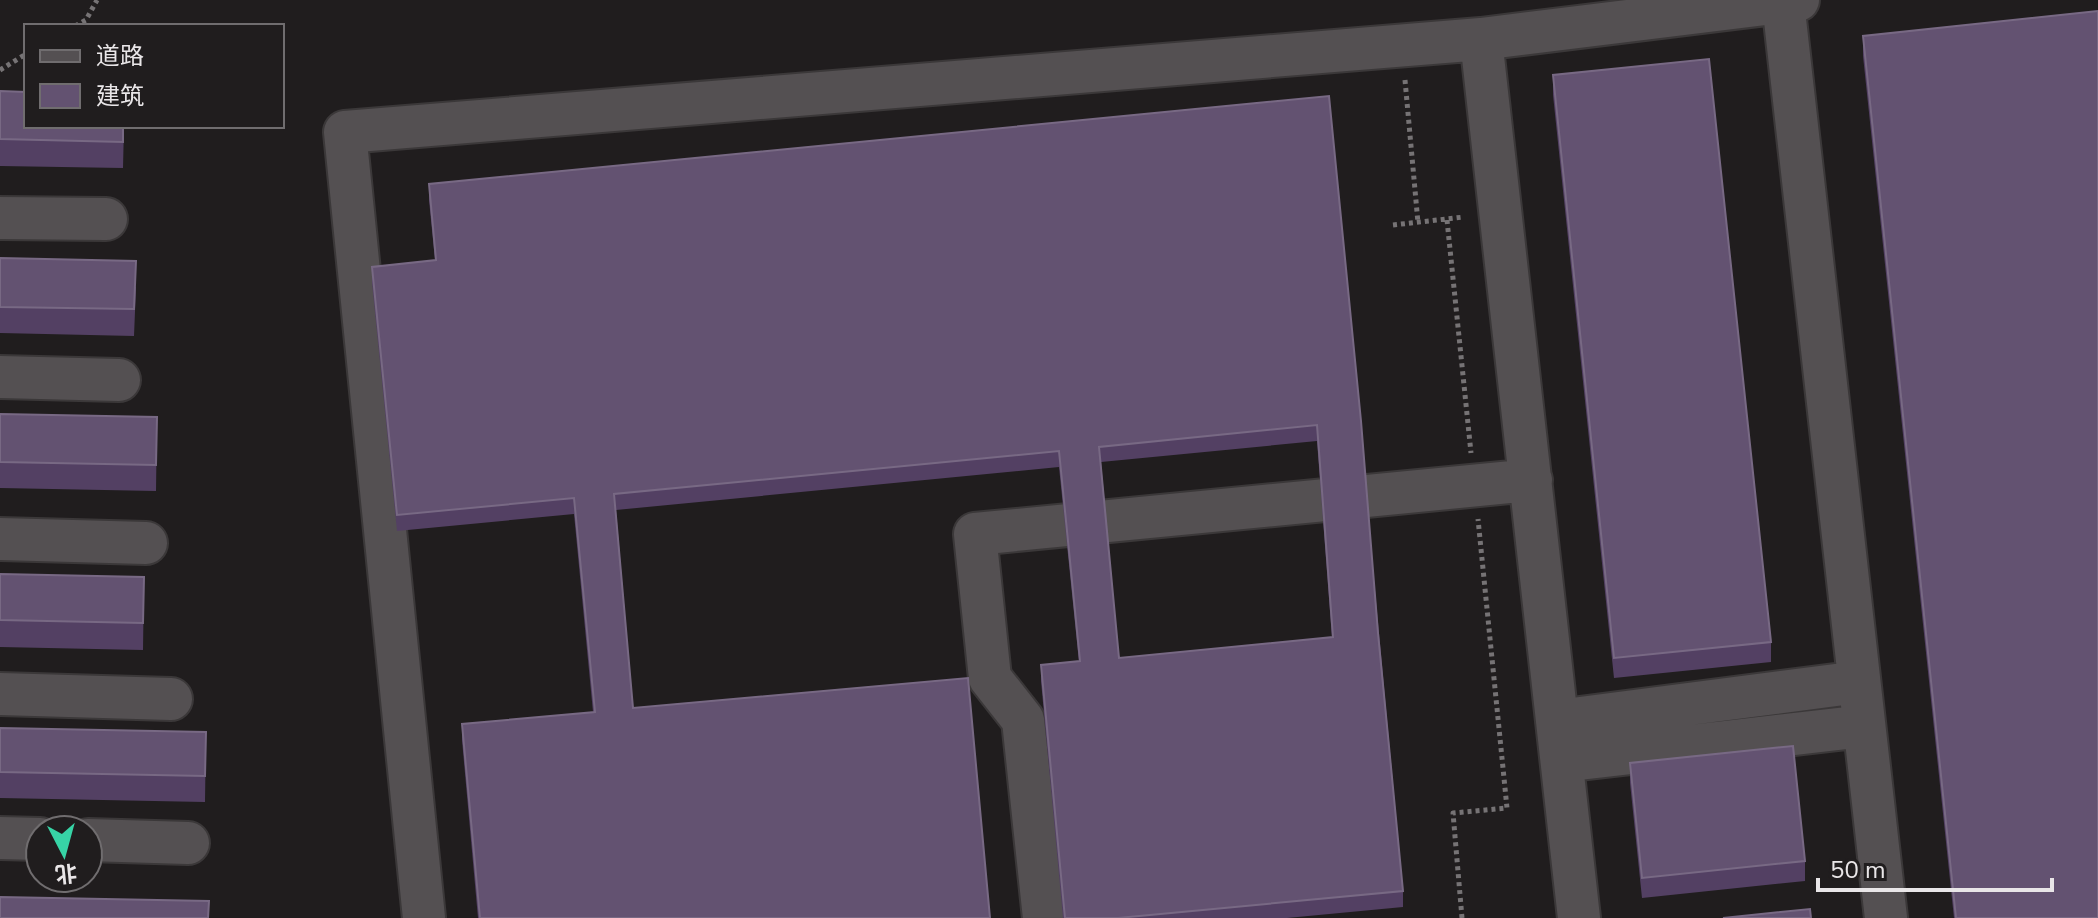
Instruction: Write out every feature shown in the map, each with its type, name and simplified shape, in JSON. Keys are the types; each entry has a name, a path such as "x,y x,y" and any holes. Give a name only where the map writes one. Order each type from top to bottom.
{"lane":[{"path":"424,918 345,132 1481,39 1790,1 1886,918"},
{"path":"1481,39 1579,918"},
{"path":"0,218 106,219"},
{"path":"0,377 119,380"},
{"path":"1044,918 1023,720 990,678 975,534 1531,480"},
{"path":"0,539 146,543"},
{"path":"1560,741 1859,682"},
{"path":"0,694 171,699"},
{"path":"1560,741 1864,726"},
{"path":"0,838 24,839"},
{"path":"104,840 188,843"}],"path":[{"path":"79,24 86,20 97,0"},
{"path":"1402,45 1418,223"},
{"path":"0,70 24,55"},
{"path":"1393,225 1501,213"},
{"path":"1447,220 1507,808 1453,813 1462,918"}],"building":[{"path":"2098,11 2098,918 1956,918 1863,36"},
{"path":"1709,59 1771,642 1614,658 1553,75"},
{"path":"0,91 24,92 24,128 123,128 123,142 0,139"},
{"path":"1329,96 1403,891 1118,918 1065,918 1041,665 1080,661 1059,451 614,494 633,708 968,678 990,918 480,918 462,724 595,712 574,498 397,515 372,267 436,260 429,184","holes":["1317,425 1333,637 1119,658 1099,447"]},
{"path":"0,258 136,261 134,309 0,307"},
{"path":"0,414 157,417 156,465 0,462"},
{"path":"0,574 144,577 143,623 0,620"},
{"path":"0,728 206,732 205,776 0,772"},
{"path":"1793,746 1805,861 1642,878 1630,763"},
{"path":"0,897 209,901 208,918 0,918"},
{"path":"1810,909 1811,918 1723,918"}]}
